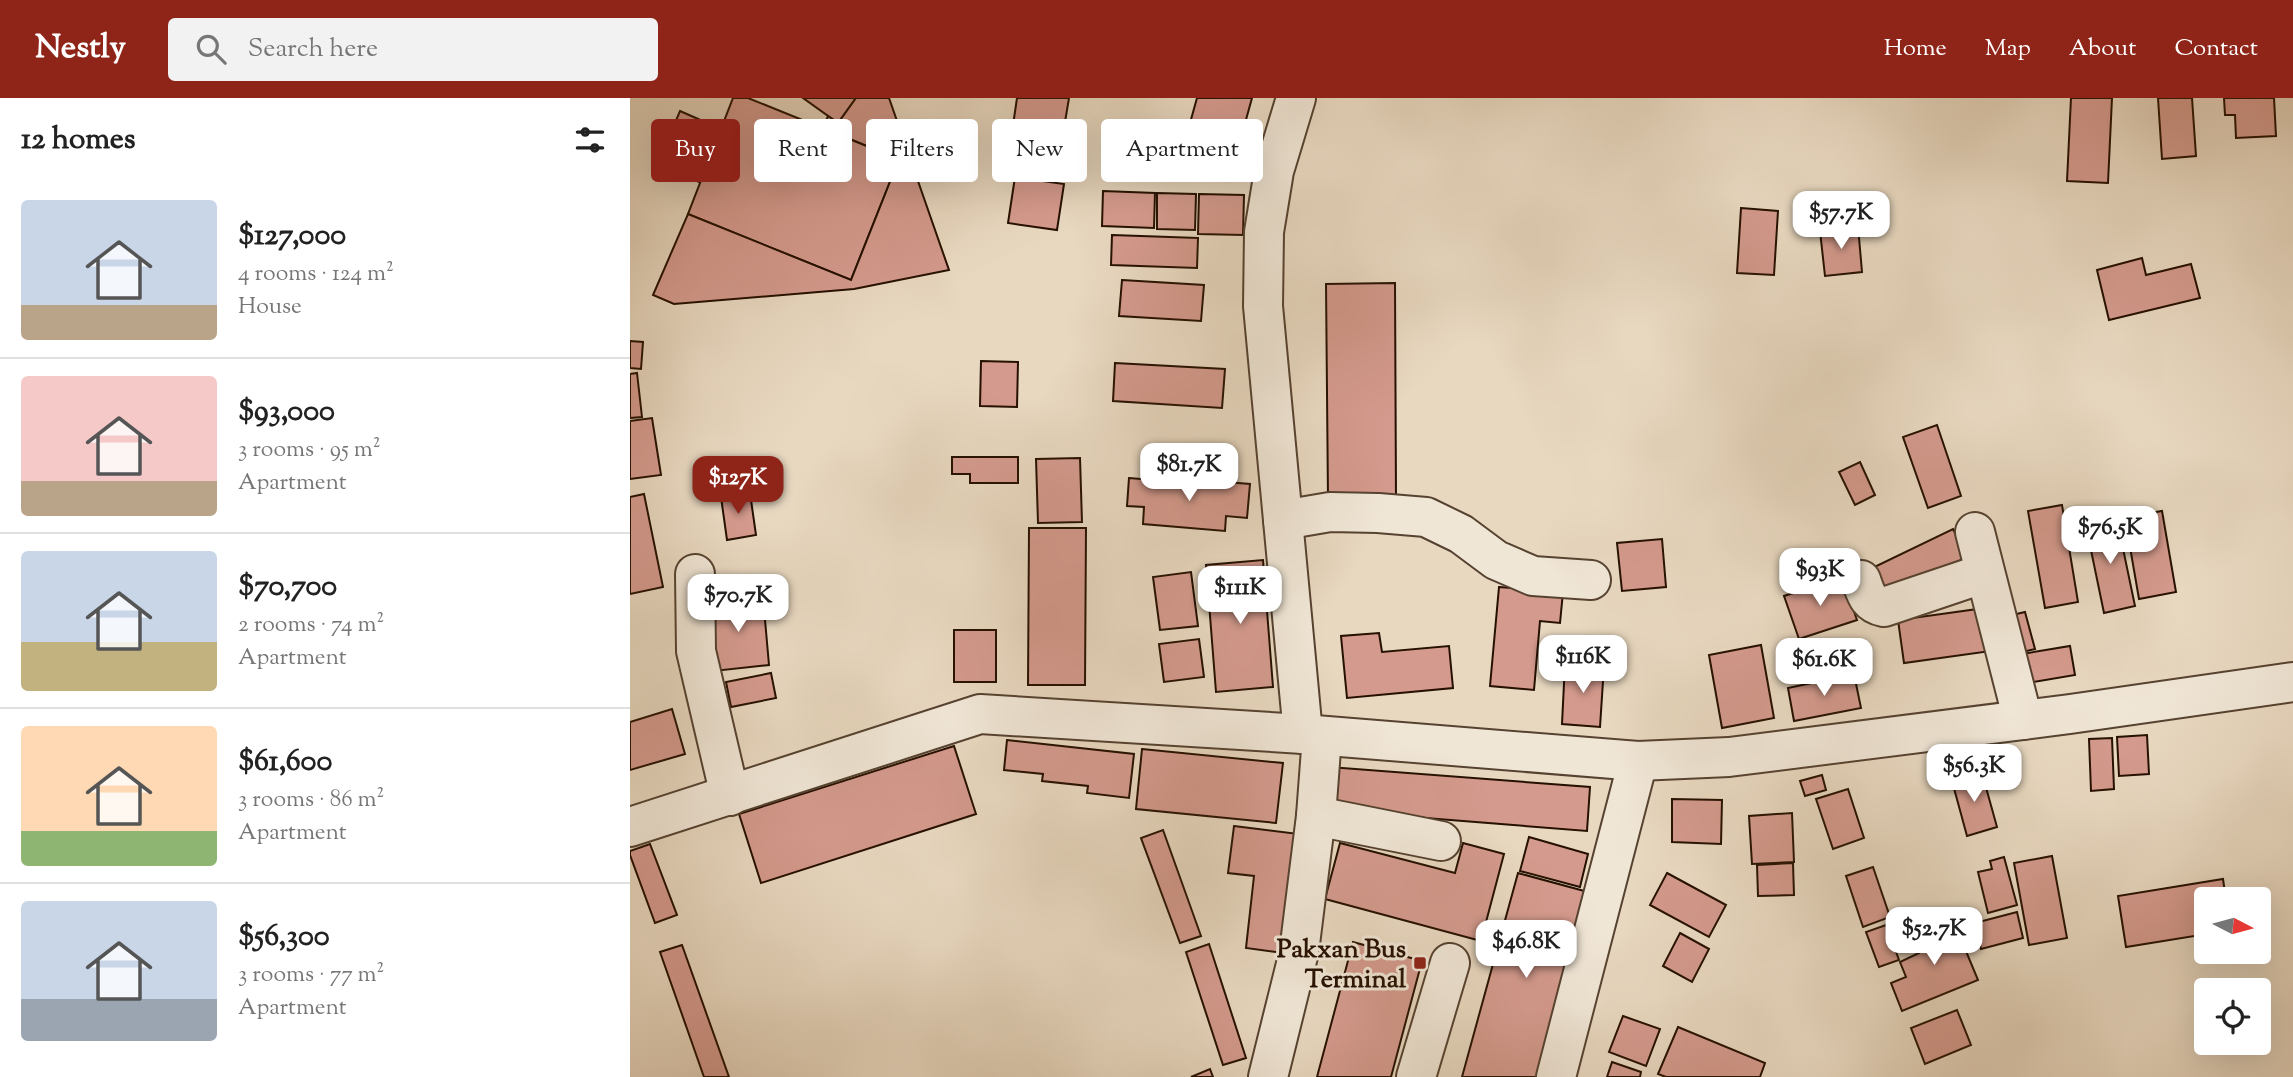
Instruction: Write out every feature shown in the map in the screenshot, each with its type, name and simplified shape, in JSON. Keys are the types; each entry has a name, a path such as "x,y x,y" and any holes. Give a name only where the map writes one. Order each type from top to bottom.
{"street":[{"path":"1268,1077 1299,952 1316,816 1312,735 1283,520 1263,306 1264,232 1273,171 1296,98"},
{"path":"1283,520 1330,512 1426,517 1461,534 1496,560 1533,576 1591,580"},
{"path":"1975,532 2023,720"},
{"path":"1861,580 1867,599 1884,607 1985,573"},
{"path":"695,574 696,651 730,796"},
{"path":"630,827 980,714 1312,735 1638,761 1729,757 2293,682"},
{"path":"1556,1077 1638,761"},
{"path":"1316,816 1441,841"},
{"path":"1416,1077 1450,963"}],"building":[{"path":"733,98 748,98 800,119 754,119 754,182 852,182 852,140 866,146 866,182 890,182 851,280 688,214 700,182 740,182 740,119 725,119"},
{"path":"803,98 856,98 841,119 832,119"},
{"path":"856,98 889,98 896,119 866,119 866,146 852,140 852,119 841,119"},
{"path":"1017,98 1069,98 1066,119 1014,119"},
{"path":"1197,98 1252,98 1246,119 1191,119"},
{"path":"2071,98 2112,98 2108,183 2067,181"},
{"path":"2158,98 2192,98 2196,156 2162,159"},
{"path":"2224,98 2274,98 2276,136 2236,138 2235,115 2225,115"},
{"path":"680,111 698,119 677,119"},
{"path":"890,182 918,182 949,270 854,289 674,304 653,295 688,214 851,280"},
{"path":"1014,182 1064,184 1057,230 1008,223"},
{"path":"1103,191 1155,193 1154,228 1102,226"},
{"path":"1157,193 1196,194 1195,230 1157,229"},
{"path":"1199,194 1244,195 1243,235 1198,234"},
{"path":"1741,208 1778,211 1774,275 1737,273"},
{"path":"1858,226 1862,272 1825,276 1820,231"},
{"path":"1112,235 1198,238 1197,268 1111,265"},
{"path":"2142,258 2146,275 2191,264 2200,298 2109,320 2097,270"},
{"path":"1122,280 1204,285 1201,321 1119,316"},
{"path":"1395,283 1396,499 1328,500 1326,284"},
{"path":"630,341 643,342 641,369 630,368"},
{"path":"981,361 1018,362 1017,407 980,406"},
{"path":"1115,363 1225,369 1222,408 1113,401"},
{"path":"637,373 642,417 630,418 630,374"},
{"path":"652,418 661,475 630,479 630,421"},
{"path":"1937,425 1961,496 1928,508 1903,437"},
{"path":"952,457 1018,457 1018,483 970,483 970,474 952,474"},
{"path":"1080,458 1082,522 1038,523 1036,459"},
{"path":"1860,462 1875,495 1855,505 1839,472"},
{"path":"1129,478 1226,486 1226,482 1250,484 1247,518 1226,516 1225,531 1143,524 1144,507 1127,506"},
{"path":"750,493 756,535 727,540 721,497"},
{"path":"644,494 663,587 630,594 630,497"},
{"path":"2062,505 2078,602 2045,608 2028,511"},
{"path":"2162,511 2176,592 2139,599 2130,547 2138,546 2133,516"},
{"path":"2117,520 2135,606 2104,613 2086,526"},
{"path":"1029,528 1086,528 1085,685 1028,685"},
{"path":"1953,529 1967,557 1877,601 1864,572"},
{"path":"1662,539 1666,587 1622,591 1617,543"},
{"path":"1263,560 1273,687 1216,692 1206,565"},
{"path":"1191,572 1198,626 1160,630 1153,577"},
{"path":"1842,577 1857,620 1799,639 1784,596"},
{"path":"1499,587 1563,592 1560,623 1540,621 1534,690 1490,686"},
{"path":"763,597 769,665 714,671 707,602"},
{"path":"1985,608 1991,651 1904,663 1898,620"},
{"path":"2025,612 2035,649 2018,653 2008,616"},
{"path":"954,630 996,630 996,682 954,682"},
{"path":"1379,633 1382,652 1449,646 1453,688 1347,698 1341,636"},
{"path":"1199,639 1204,677 1164,682 1159,644"},
{"path":"1761,645 1774,718 1722,728 1709,655"},
{"path":"2070,646 2075,675 2027,683 2022,654"},
{"path":"1565,663 1604,666 1600,727 1562,724"},
{"path":"771,673 776,698 731,707 726,682"},
{"path":"1854,674 1861,708 1794,721 1788,688"},
{"path":"672,709 685,754 630,770 630,722"},
{"path":"2147,735 2149,774 2119,776 2117,737"},
{"path":"2112,738 2114,789 2091,791 2089,739"},
{"path":"1007,740 1134,754 1129,798 1087,793 1088,786 1042,781 1043,774 1004,770"},
{"path":"954,746 976,814 761,883 739,814"},
{"path":"1142,749 1283,763 1276,823 1136,809"},
{"path":"1329,767 1590,787 1587,831 1325,810"},
{"path":"1982,773 1997,827 1967,836 1952,781"},
{"path":"1822,775 1826,790 1805,796 1800,781"},
{"path":"1848,789 1864,838 1833,849 1816,799"},
{"path":"1672,799 1722,800 1721,844 1672,842"},
{"path":"1792,813 1794,862 1752,864 1749,816"},
{"path":"1234,826 1299,834 1284,953 1246,948 1254,876 1228,873"},
{"path":"1163,830 1201,936 1180,943 1141,838"},
{"path":"1529,837 1588,854 1580,887 1520,871"},
{"path":"1340,843 1455,873 1463,843 1504,854 1481,941 1325,899"},
{"path":"650,844 677,915 655,923 630,855 630,851"},
{"path":"2052,856 2067,938 2029,945 2014,863"},
{"path":"2004,857 2017,905 1988,913 1978,872 1992,869 1990,861"},
{"path":"1793,863 1794,895 1758,896 1757,865"},
{"path":"1873,867 1890,917 1863,927 1846,876"},
{"path":"1518,873 1588,892 1537,1077 1462,1077"},
{"path":"1667,873 1726,905 1709,937 1650,905"},
{"path":"2223,879 2224,887 2194,887 2194,936 2126,947 2118,896"},
{"path":"2017,912 2023,938 1981,949 1975,923"},
{"path":"1942,920 1947,931 1956,927 1978,980 1902,1011 1891,983 1906,977 1900,962 1919,953 1915,943 1922,941 1918,930"},
{"path":"1886,925 1899,960 1879,967 1866,932"},
{"path":"1680,933 1709,949 1692,982 1663,966"},
{"path":"1353,942 1422,961 1391,1077 1317,1077"},
{"path":"1209,944 1246,1058 1223,1065 1186,952"},
{"path":"682,945 729,1077 704,1077 660,952"},
{"path":"1957,1010 1971,1045 1925,1064 1911,1028"},
{"path":"1623,1016 1660,1029 1646,1066 1609,1052"},
{"path":"1678,1027 1765,1063 1760,1077 1666,1077 1658,1074"},
{"path":"1612,1062 1641,1072 1640,1077 1607,1077"},
{"path":"1210,1069 1213,1077 1191,1077"}],"place":[{"name":"Pakxan Bus Terminal","path":"1420,963"}]}
